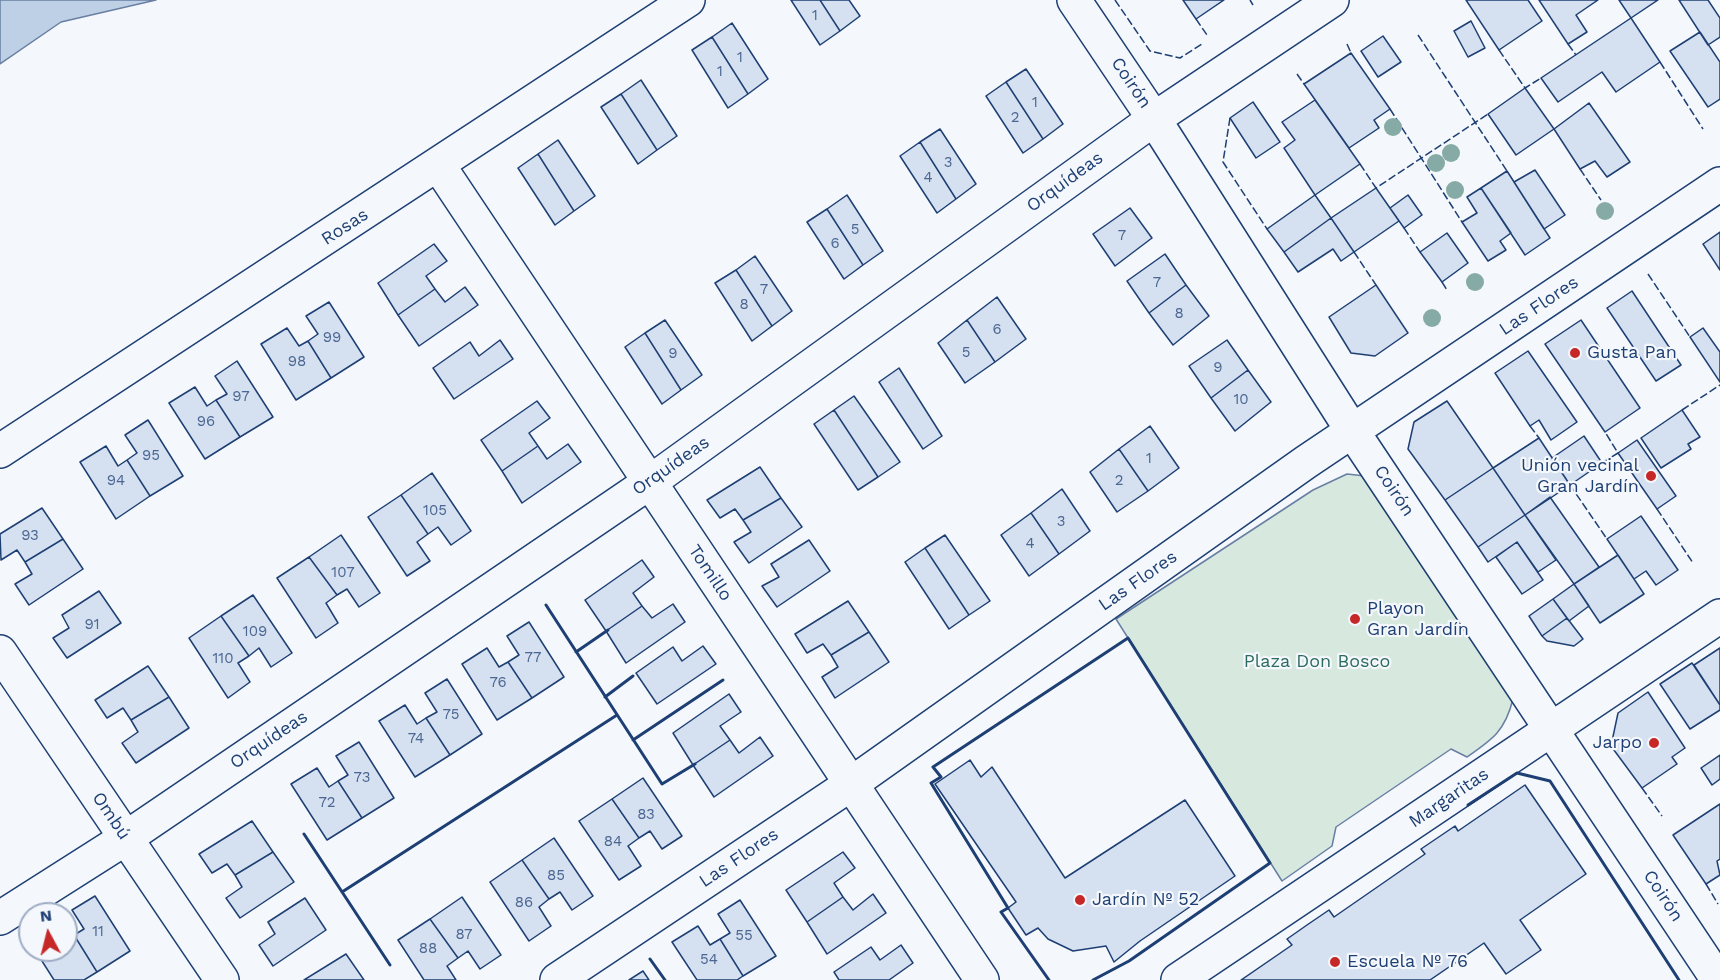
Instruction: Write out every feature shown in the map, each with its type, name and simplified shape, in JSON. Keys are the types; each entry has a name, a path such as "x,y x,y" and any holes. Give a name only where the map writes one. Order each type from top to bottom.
{"street":[{"name":"Rosas","path":"0,451 439,166 688,0"},
{"name":"Coirón","path":"1074,0 1154,119 1353,432 1718,980"},
{"name":"Orquídeas","path":"0,918 126,838 650,482 1154,119 1332,0"},
{"name":"Tomillo","path":"439,166 982,980"},
{"name":"Las Flores","path":"557,980 851,784 1306,462 1720,184"},
{"name":"Margaritas","path":"1178,980 1720,616"},
{"name":"Ombú","path":"0,652 222,980"}],"green space":[{"name":"Plaza Don Bosco","path":"1347,474 1365,476 1513,699 1502,727 1484,745 1467,757 1451,749 1336,827 1332,846 1282,881 1116,619 1313,490"}],"water":[{"path":"0,0 156,0 61,22 0,64"}],"building":[{"path":"791,0 820,0 840,31 820,45"},
{"path":"820,0 849,0 860,16 840,31"},
{"path":"1183,0 1224,0 1196,19"},
{"path":"1466,0 1528,0 1542,21 1499,50"},
{"path":"1539,0 1598,0 1576,15 1587,32 1568,44"},
{"path":"1619,0 1658,0 1631,18"},
{"path":"1679,0 1708,0 1720,18 1720,37 1708,45"},
{"path":"1631,18 1660,62 1616,92 1602,72 1558,102 1541,78"},
{"path":"1471,21 1485,48 1468,57 1454,31"},
{"path":"732,23 768,79 748,94 712,37"},
{"path":"1700,32 1720,62 1720,99 1708,107 1670,51"},
{"path":"1383,36 1401,62 1378,77 1361,51"},
{"path":"712,37 748,94 728,108 692,50"},
{"path":"1351,53 1390,109 1374,120 1379,128 1349,148 1304,84"},
{"path":"1026,69 1063,124 1043,139 1006,82"},
{"path":"641,80 677,136 657,150 621,94"},
{"path":"1006,82 1043,139 1023,153 986,96"},
{"path":"1525,88 1554,129 1516,155 1488,114"},
{"path":"621,94 657,150 638,164 601,107"},
{"path":"1315,100 1360,164 1315,195 1284,148 1295,140 1282,122"},
{"path":"1253,102 1280,142 1256,158 1230,118"},
{"path":"1589,103 1630,162 1607,177 1595,161 1580,169 1554,129"},
{"path":"940,129 976,184 956,199 920,142"},
{"path":"558,140 595,196 574,211 538,154"},
{"path":"920,142 956,199 937,213 900,156"},
{"path":"538,154 574,211 555,225 518,168"},
{"path":"1535,170 1565,215 1544,229 1514,182"},
{"path":"1507,171 1550,238 1525,255 1481,188"},
{"path":"1376,188 1399,221 1354,252 1331,218"},
{"path":"1481,188 1511,233 1500,241 1506,250 1488,261 1462,222 1477,213 1467,197"},
{"path":"847,195 883,251 863,265 827,209"},
{"path":"1315,195 1331,218 1284,252 1267,229"},
{"path":"1408,195 1422,215 1404,228 1390,208"},
{"path":"1130,208 1152,238 1115,266 1093,234"},
{"path":"827,209 863,265 844,279 807,222"},
{"path":"1331,218 1354,252 1341,261 1333,249 1298,272 1284,252"},
{"path":"1720,232 1720,270 1703,244"},
{"path":"1447,233 1468,263 1442,282 1420,252"},
{"path":"434,244 447,261 426,276 435,289 398,315 378,283"},
{"path":"1165,254 1186,285 1149,313 1127,281"},
{"path":"755,256 792,311 772,326 736,270"},
{"path":"736,270 772,326 752,341 715,283"},
{"path":"1186,285 1209,316 1173,345 1149,313"},
{"path":"1376,285 1408,333 1375,356 1351,353 1329,317"},
{"path":"465,287 478,305 419,346 398,315 435,289 445,302"},
{"path":"1632,291 1681,365 1656,381 1607,308"},
{"path":"997,297 1026,339 995,362 967,320"},
{"path":"329,302 364,357 331,378 308,341 318,334 306,316"},
{"path":"665,320 702,375 681,390 645,333"},
{"path":"967,320 995,362 965,383 938,343"},
{"path":"1581,320 1640,408 1605,432 1545,344"},
{"path":"287,328 299,346 308,341 331,378 296,400 261,344"},
{"path":"1703,328 1720,352 1720,382 1690,337"},
{"path":"645,333 681,390 662,404 625,347"},
{"path":"500,340 513,359 454,399 433,368 470,342 479,356"},
{"path":"1227,340 1248,370 1211,398 1189,366"},
{"path":"1528,351 1577,422 1551,440 1539,420 1530,426 1495,373"},
{"path":"237,361 273,417 240,437 216,400 227,394 215,376"},
{"path":"899,368 942,436 923,449 879,382"},
{"path":"1248,370 1271,402 1235,431 1211,398"},
{"path":"195,387 207,406 216,400 240,437 205,459 169,403"},
{"path":"854,396 900,462 878,477 834,410"},
{"path":"537,401 550,418 529,433 538,446 502,471 481,440"},
{"path":"1447,401 1493,468 1445,500 1408,449 1414,422"},
{"path":"834,410 878,477 858,490 814,424"},
{"path":"1682,410 1700,437 1688,444 1691,449 1661,468 1641,438"},
{"path":"148,420 183,476 150,496 127,460 137,453 125,435"},
{"path":"1150,426 1179,468 1148,491 1119,449"},
{"path":"1584,436 1602,463 1570,485 1552,458"},
{"path":"1539,438 1570,485 1525,515 1493,468"},
{"path":"1637,440 1676,496 1657,509 1618,453"},
{"path":"568,444 581,462 522,503 502,471 538,446 547,459"},
{"path":"106,446 118,466 127,460 150,496 116,519 80,462"},
{"path":"1119,449 1148,491 1117,512 1090,472"},
{"path":"760,467 781,498 743,520 735,509 720,518 707,500"},
{"path":"1493,468 1525,515 1478,547 1445,500"},
{"path":"432,473 471,531 451,545 438,527 428,534 401,495"},
{"path":"1062,489 1090,531 1059,554 1031,513"},
{"path":"401,495 428,534 417,542 430,561 407,576 368,517"},
{"path":"1550,497 1599,567 1574,584 1525,515"},
{"path":"781,498 802,527 749,563 734,542 751,532 743,520"},
{"path":"42,508 63,539 25,562 17,550 1,560 0,534"},
{"path":"1031,513 1059,554 1029,576 1001,535"},
{"path":"1525,515 1556,560 1538,572 1517,542 1488,562 1478,547"},
{"path":"1641,516 1678,570 1656,585 1646,571 1634,579 1607,539"},
{"path":"341,535 380,593 359,607 347,589 337,595 309,557"},
{"path":"945,535 990,601 969,615 925,548"},
{"path":"63,539 83,569 29,605 15,584 32,574 25,562"},
{"path":"809,540 830,571 777,607 762,586 779,577 771,564"},
{"path":"1517,542 1543,580 1522,594 1496,557"},
{"path":"925,548 969,615 949,629 905,562"},
{"path":"1618,555 1644,594 1600,623 1574,584"},
{"path":"309,557 337,595 326,603 338,623 316,638 277,578"},
{"path":"642,560 654,577 633,593 642,606 606,631 585,600"},
{"path":"1574,584 1589,606 1569,621 1553,599"},
{"path":"99,591 121,623 67,658 53,638 69,628 62,615"},
{"path":"253,595 292,653 271,667 259,648 249,656 221,616"},
{"path":"1553,599 1567,618 1542,636 1529,616"},
{"path":"848,601 869,632 831,655 823,644 807,653 795,634"},
{"path":"673,604 685,622 626,663 606,631 642,606 652,618"},
{"path":"221,616 249,656 238,663 250,682 228,698 189,638"},
{"path":"1567,618 1583,639 1574,646 1547,641 1542,636"},
{"path":"529,622 564,677 532,698 508,662 519,655 507,636"},
{"path":"869,632 889,662 835,698 822,677 838,667 831,655"},
{"path":"703,646 716,664 657,704 636,673 673,647 682,661"},
{"path":"487,648 499,667 508,662 532,698 497,720 462,664"},
{"path":"1720,648 1720,705 1694,665"},
{"path":"1692,663 1720,705 1720,710 1690,729 1660,684"},
{"path":"148,666 169,697 131,720 123,708 107,718 95,700"},
{"path":"447,679 482,734 450,755 426,718 437,712 425,693"},
{"path":"1648,692 1685,748 1672,757 1677,764 1642,788 1611,746 1618,713"},
{"path":"729,694 741,712 720,726 730,740 693,765 673,733"},
{"path":"169,697 189,728 136,763 122,743 138,732 131,720"},
{"path":"405,705 417,724 426,718 450,755 415,777 379,721"},
{"path":"760,737 773,756 714,797 693,765 730,740 739,753"},
{"path":"359,742 394,798 362,818 338,781 348,775 336,756"},
{"path":"1720,755 1720,779 1712,785 1701,768"},
{"path":"970,760 981,777 992,767 1065,878 1185,800 1235,876 1140,941 1114,962 1106,946 1073,951 1048,939 1038,928 1026,935 1008,908 1016,902 935,784"},
{"path":"317,768 329,787 338,781 362,818 327,840 291,784"},
{"path":"643,778 682,836 662,849 650,831 639,838 612,799"},
{"path":"1525,785 1586,874 1520,920 1541,950 1506,974 1484,943 1430,980 1241,980 1292,945 1287,939 1307,925 1329,910 1334,917 1425,854 1421,849 1455,826 1458,831"},
{"path":"612,799 639,838 628,846 641,866 619,880 579,821"},
{"path":"1720,804 1720,859 1717,861 1720,875 1706,884 1673,835"},
{"path":"252,821 273,852 235,875 227,864 212,873 199,854"},
{"path":"554,838 593,896 572,910 560,892 549,899 522,860"},
{"path":"273,852 294,882 240,918 226,898 242,887 235,875"},
{"path":"843,852 855,868 834,883 843,897 807,922 786,890"},
{"path":"522,860 549,899 539,907 551,926 529,941 490,882"},
{"path":"873,894 886,913 827,954 807,922 843,897 853,910"},
{"path":"95,896 130,951 97,972 78,941 78,933 84,929 78,920 78,906"},
{"path":"462,897 501,955 480,969 468,951 458,958 430,919"},
{"path":"305,898 326,930 273,966 259,945 275,934 268,922"},
{"path":"740,900 776,956 743,976 720,939 730,933 718,914"},
{"path":"430,919 458,958 447,966 456,980 424,980 398,940"},
{"path":"698,926 710,945 720,939 743,976 737,980 697,980 672,942"},
{"path":"78,941 97,972 84,980 54,980 43,962 78,962"},
{"path":"901,945 913,963 889,980 839,980 834,972 871,947 880,960"},
{"path":"346,954 364,980 304,980"},
{"path":"643,971 649,980 629,980"}],"fence":[{"path":"1115,0 1150,51 1180,58 1202,44"},
{"path":"1250,0 1253,5"},
{"path":"1196,19 1207,35"},
{"path":"1418,35 1507,171"},
{"path":"1347,44 1351,53"},
{"path":"1568,44 1576,55"},
{"path":"1499,50 1525,88 1541,78"},
{"path":"1660,62 1703,129"},
{"path":"1297,74 1304,84"},
{"path":"1390,109 1462,222"},
{"path":"1360,164 1376,188 1488,114"},
{"path":"1230,118 1223,162 1267,229"},
{"path":"1580,169 1601,200"},
{"path":"1404,228 1420,252"},
{"path":"1354,252 1376,285"},
{"path":"1648,274 1690,337"},
{"path":"1442,282 1447,290"},
{"path":"1682,410 1720,385"},
{"path":"1530,426 1539,438"},
{"path":"1602,463 1618,453 1605,432"},
{"path":"1570,485 1607,539"},
{"path":"1657,509 1693,563"},
{"path":"1642,788 1662,816"},
{"path":"1706,884 1718,904"}],"wall":[{"path":"546,605 662,784 695,764"},
{"path":"576,652 608,630"},
{"path":"1049,980 1001,912 1008,908 931,783 941,777 933,767 1128,638 1270,863 1129,961 1093,980"},
{"path":"605,697 633,676"},
{"path":"633,740 723,680"},
{"path":"342,892 617,715"},
{"path":"1468,805 1517,773 1550,781 1679,980"},
{"path":"304,834 390,965"},
{"path":"650,959 665,980"}],"place":[{"name":"Gusta Pan","path":"1575,353"},
{"name":"Unión vecinal Gran Jardín","path":"1651,476"},
{"name":"Playon Gran Jardín","path":"1355,619"},
{"name":"Jarpo","path":"1654,743"},
{"name":"Jardín Nº 52","path":"1080,900"},
{"name":"Escuela Nº 76","path":"1335,962"}]}
